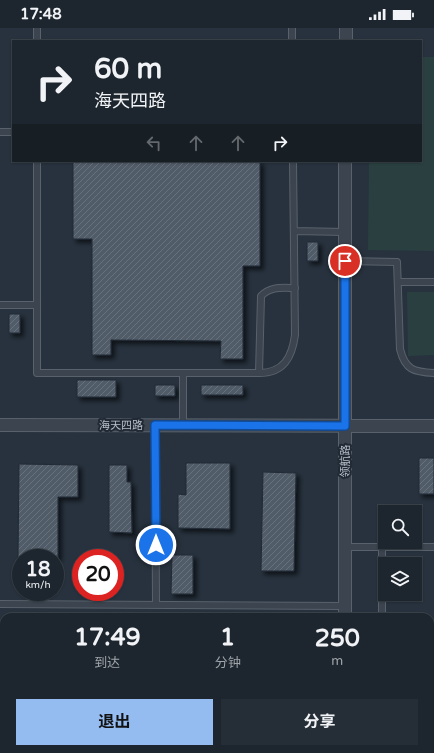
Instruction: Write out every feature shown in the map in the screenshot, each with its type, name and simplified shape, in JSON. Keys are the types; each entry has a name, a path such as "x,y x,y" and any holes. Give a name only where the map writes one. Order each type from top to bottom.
{"street":[{"path":"346,28 346,40"},
{"name":"领航路","path":"345,611 346,162"},
{"name":"海天四路","path":"0,425 434,426"}],"lane":[{"path":"37,28 37,40"},
{"path":"292,28 292,40"},
{"path":"0,132 12,132"},
{"path":"37,162 37,373 259,374 278,369 286,362 293,349 295,335 293,162"},
{"path":"294,231 345,232"},
{"path":"345,261 397,262 400,349 403,360 411,369 423,373 434,373"},
{"path":"398,282 434,282"},
{"path":"259,374 261,296 272,288 295,288"},
{"path":"0,305 37,305"},
{"path":"183,373 184,425"},
{"path":"155,425 156,605"},
{"path":"345,547 378,547"},
{"path":"422,547 434,547"},
{"path":"382,549 382,613"},
{"path":"0,604 156,605 345,611"}],"green space":[{"path":"422,57 434,57 434,251 368,250 369,162 422,162"},
{"path":"407,292 434,292 434,355 408,356"}],"building":[{"path":"73,162 260,162 260,266 243,266 243,359 220,359 221,341 111,340 111,355 92,355 92,239 73,239"},
{"path":"307,242 318,242 318,261 307,261"},
{"path":"9,314 20,314 20,333 9,333"},
{"path":"77,380 116,380 116,397 77,397"},
{"path":"155,385 175,385 175,396 155,396"},
{"path":"201,385 243,385 243,395 201,395"},
{"path":"419,458 434,458 434,494 419,494"},
{"path":"186,463 230,463 230,529 178,528 178,494 186,495"},
{"path":"19,464 78,465 78,497 58,497 58,549 18,549"},
{"path":"109,465 127,465 127,482 131,482 132,533 109,532"},
{"path":"263,472 296,473 294,571 261,571"},
{"path":"172,555 193,555 193,594 171,594"}],"route":[{"path":"156,545 155,425 345,426 345,261"}]}
